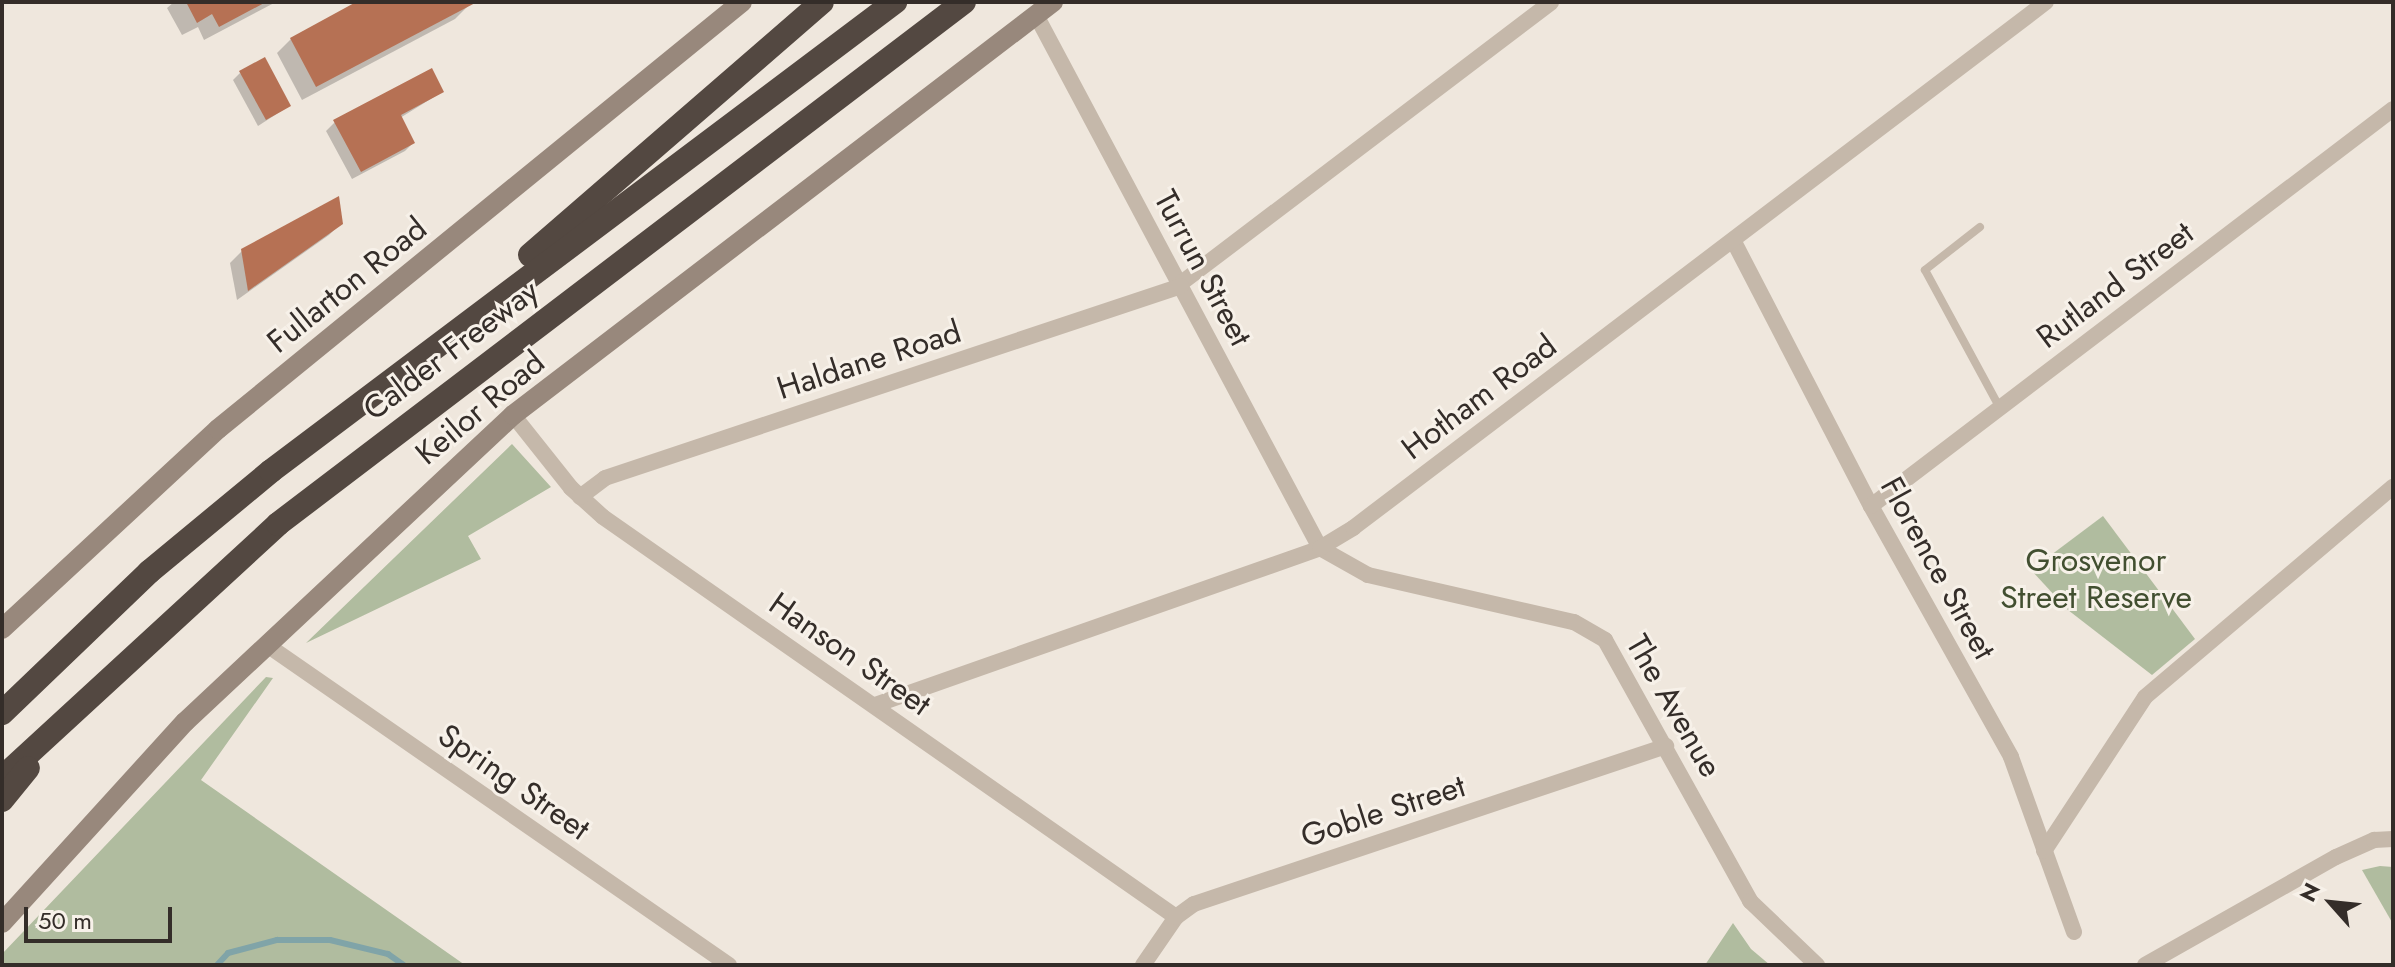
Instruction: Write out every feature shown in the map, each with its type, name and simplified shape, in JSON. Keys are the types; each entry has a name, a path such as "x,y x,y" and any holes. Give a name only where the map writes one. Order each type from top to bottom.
{"highway":[{"path":"383,382 822,2"},
{"name":"Calder Freeway","path":"2,713 149,572 383,382 895,2"},
{"name":"Calder Freeway","path":"2,778 147,640 278,524 964,2"},
{"path":"2,695 149,572"},
{"path":"2,800 147,640"}],"main road":[{"name":"Fullarton Road","path":"2,629 218,429 742,2"},
{"name":"Keilor Road","path":"2,923 121,788 267,645 513,415 1053,2"}],"street":[{"name":"Haldane Road","path":"580,497 605,478 1181,285 1551,2"},
{"name":"Hotham Road","path":"875,705 1320,548 1353,528 2046,2"},
{"name":"Turrun Street","path":"1036,15 1320,548"},
{"name":"Rutland Street","path":"1871,506 2393,109"},
{"name":"Florence Street","path":"1733,240 1871,506 2011,757 2074,932"},
{"name":"Hanson Street","path":"513,415 580,497 1176,917"},
{"path":"2044,851 2145,697 2393,487"},
{"name":"The Avenue","path":"1320,548 1368,575 1592,629 1614,653 1750,901 1817,965"},
{"name":"Spring Street","path":"267,645 729,965"},
{"name":"Goble Street","path":"1143,965 1176,917 1215,896 1666,746"},
{"path":"2145,965 2336,857 2374,840 2393,839"}],"lane":[{"path":"1980,227 1925,270 2000,408"}],"green space":[{"path":"512,444 551,487 468,536 481,559 306,643"},
{"name":"Grosvenor Street Reserve","path":"2103,516 2195,639 2152,675 2068,610 2031,570"},
{"path":"266,677 273,678 201,780 465,965 2,965 2,954"},
{"path":"2393,867 2393,924 2362,870"},
{"path":"1733,923 1751,949 1770,965 1705,965"}],"building":[{"path":"186,2 266,2 219,27 212,14 197,23"},
{"path":"356,2 477,2 316,87 290,38"},
{"path":"265,57 291,106 266,120 239,71"},
{"path":"432,68 444,92 401,115 415,143 361,172 333,120"},
{"path":"339,196 343,224 248,291 241,249"}],"waterway":[{"path":"217,965 228,953 277,940 330,940 388,954 404,965"}]}
